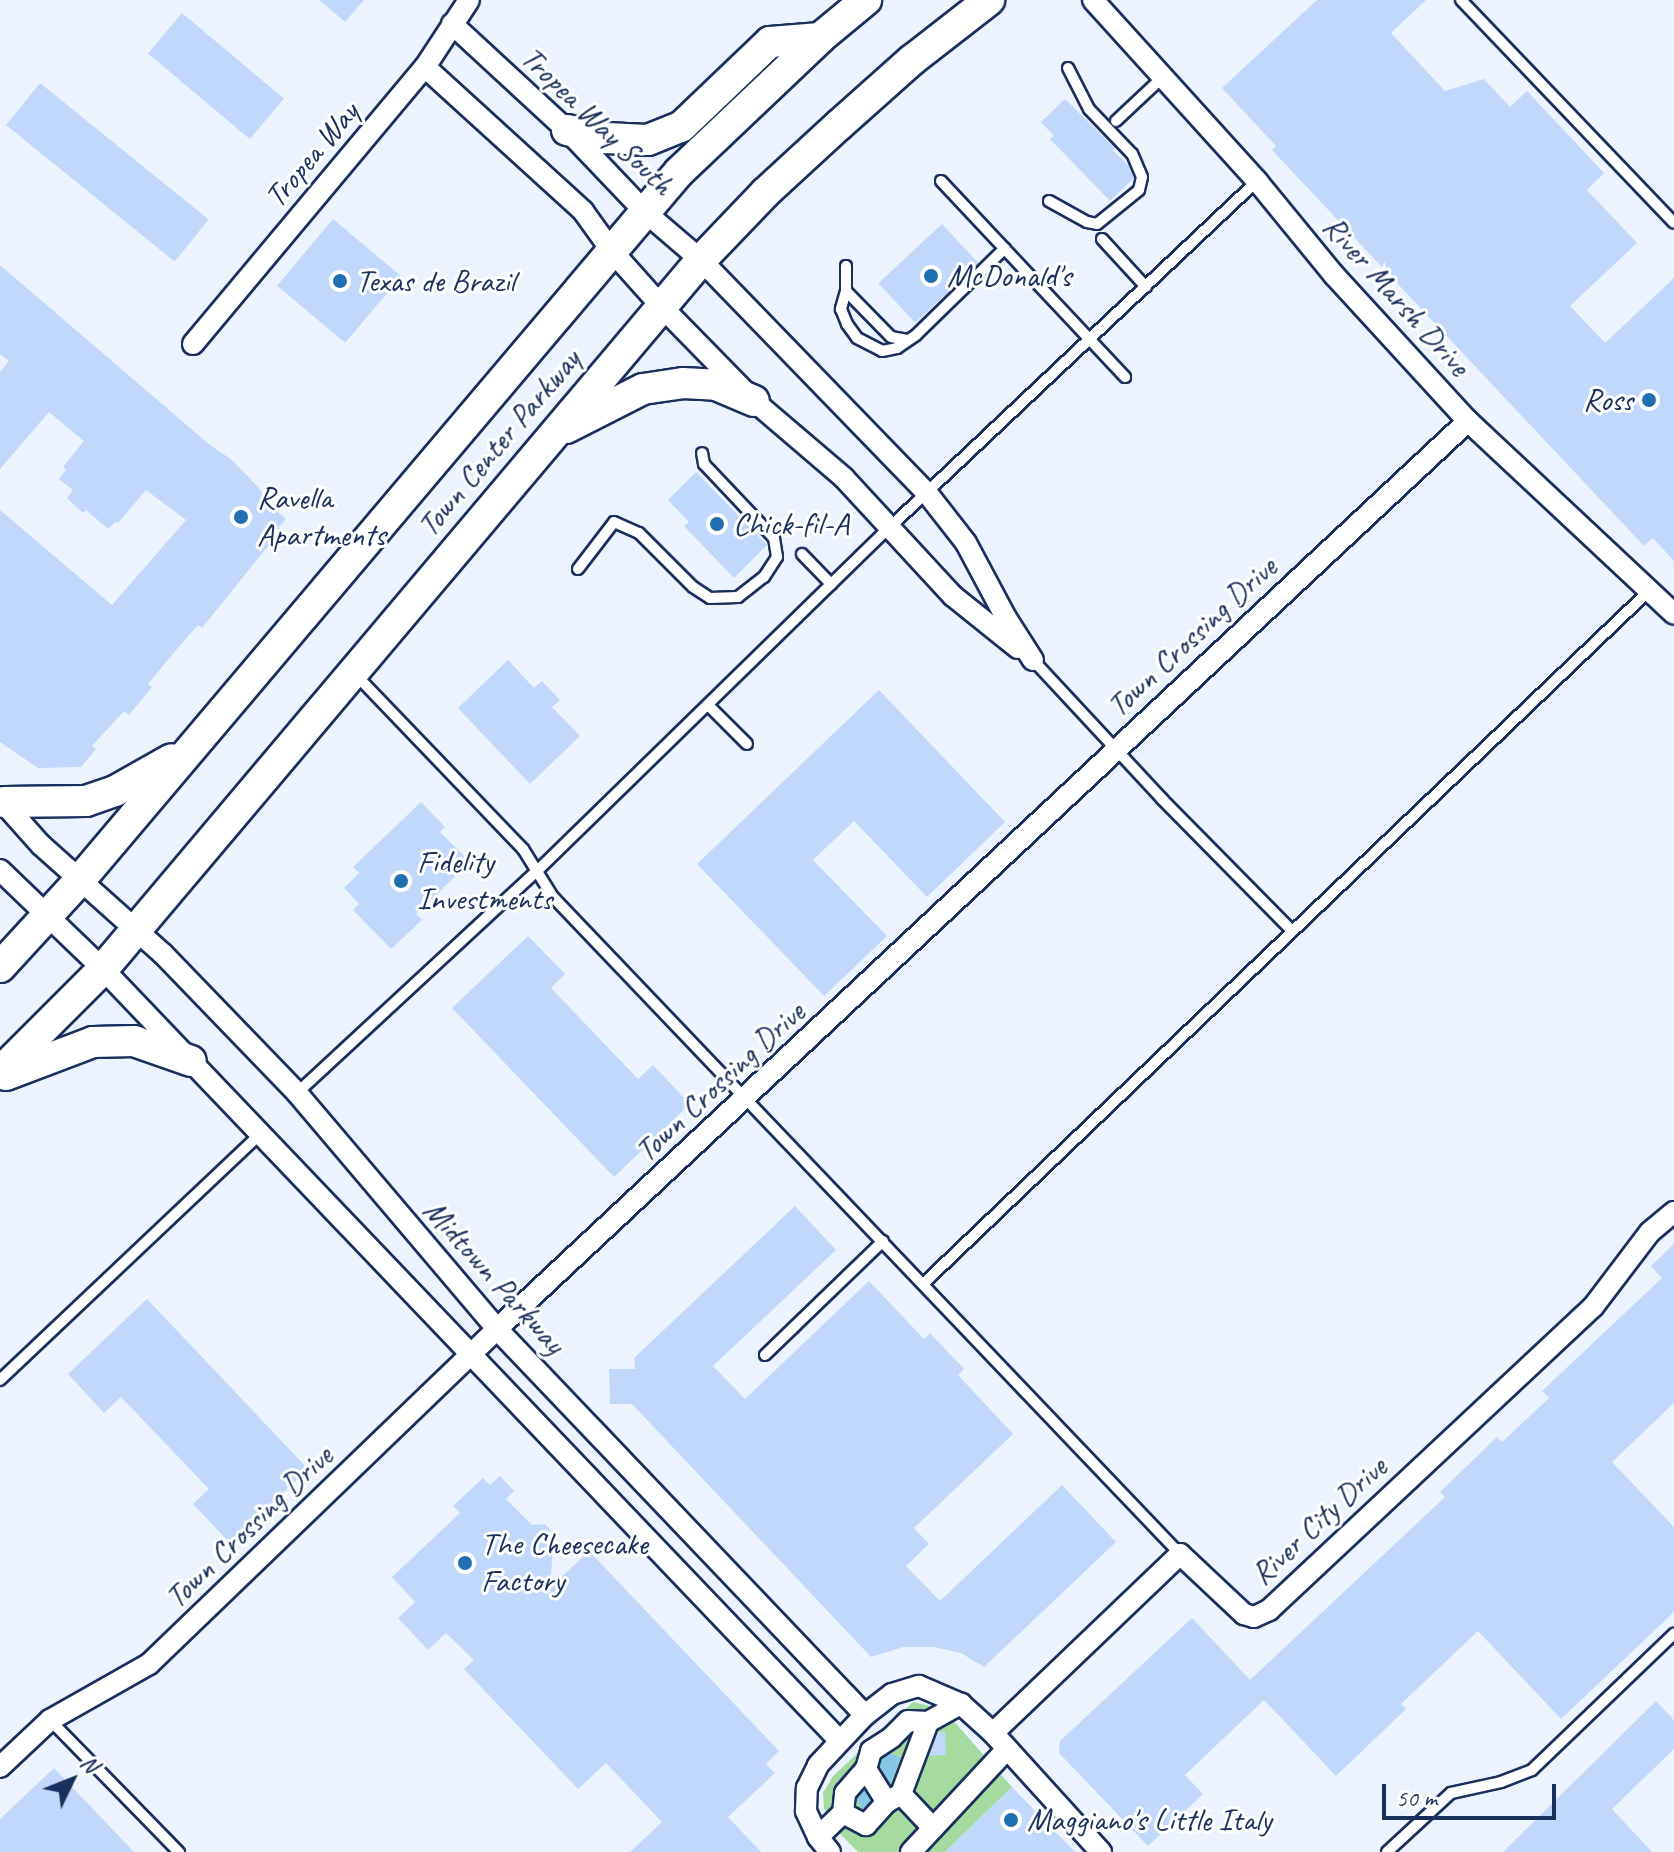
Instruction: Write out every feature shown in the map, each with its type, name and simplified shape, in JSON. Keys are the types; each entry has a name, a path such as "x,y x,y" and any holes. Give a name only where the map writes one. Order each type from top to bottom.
{"main road":[{"name":"Town Center Parkway","path":"0,967 80,880 679,172 820,38 866,0"},
{"name":"Town Center Parkway","path":"0,1075 138,929 701,260 765,193 891,78 989,0"},
{"path":"567,130 606,138 648,140 681,127 770,42 820,38"},
{"path":"554,434 643,389 683,383 716,385 754,401"},
{"path":"2,801 86,801 115,791 187,750"},
{"path":"0,1075 93,1042 134,1041 191,1061"}],"street":[{"name":"Tropea Way","path":"193,344 425,67 469,0"},
{"name":"River Marsh Drive","path":"1093,0 1257,181 1334,275 1468,421 1556,506 1651,589 1674,614"},
{"name":"Tropea Way South","path":"452,24 567,130 645,212 701,260 927,493 966,543 1006,618 1033,660"},
{"path":"425,67 583,211 611,250 661,306 754,401 844,478 953,596 1033,660"},
{"name":"Town Crossing Drive","path":"0,1767 50,1720 149,1664 497,1329 1468,421"},
{"name":"Midtown Parkway","path":"2,801 41,845 138,929 297,1093 497,1329 865,1715"},
{"name":"Midtown Parkway","path":"0,870 103,969 839,1740"},
{"name":"River City Drive","path":"1180,1554 1244,1614 1254,1617 1269,1610 1593,1307 1640,1244 1674,1212"},
{"path":"993,1733 1180,1554"},
{"path":"824,1845 806,1811 807,1788 813,1775 839,1740 865,1715 892,1694 919,1686 961,1704 993,1733 1101,1852"},
{"path":"892,1694 918,1722"},
{"path":"824,1845 844,1803 866,1769 871,1751 918,1722 961,1704"},
{"path":"813,1775 866,1825 894,1798 918,1722"},
{"path":"911,1852 1007,1749"},
{"path":"866,1769 894,1798 933,1828"}],"lane":[{"path":"1461,0 1674,223"},
{"path":"1049,201 1087,222 1097,224 1139,190 1142,177 1132,154 1089,109 1068,68"},
{"path":"1116,121 1164,76"},
{"path":"941,181 1125,377"},
{"path":"297,1093 536,872 890,527 1257,181"},
{"path":"1102,239 1146,287"},
{"path":"846,266 846,291 841,309 857,338 882,351 897,348 908,340 1005,248"},
{"path":"846,291 891,337 908,340"},
{"path":"578,569 614,522 639,533 693,587 710,598 725,600 751,588 773,566 777,557 774,538 704,464 702,453"},
{"path":"802,554 831,584"},
{"path":"923,1284 1651,589"},
{"path":"1033,660 1292,931"},
{"path":"353,672 523,849 553,897 1180,1554"},
{"path":"708,705 747,744"},
{"path":"0,1380 260,1134"},
{"path":"765,1355 883,1241"},
{"path":"1387,1852 1451,1793 1501,1782 1532,1770 1674,1634"},
{"path":"50,1720 179,1852"}],"green space":[{"path":"913,1702 943,1709 1012,1787 945,1852 858,1852 835,1829 824,1809 823,1793 833,1776"}],"water":[{"path":"893,1754 901,1758 891,1782 871,1807 862,1808 854,1795 874,1763 882,1755"}],"building":[{"path":"319,0 364,0 345,22"},
{"path":"1317,0 1426,0 1391,33 1445,91 1484,79 1510,107 1527,91 1604,173 1587,190 1637,243 1570,306 1605,343 1674,278 1674,561 1653,538 1644,546 1272,150 1276,146 1222,88"},
{"path":"182,13 284,98 250,139 148,54"},
{"path":"40,83 209,220 175,262 6,125"},
{"path":"1065,99 1129,166 1134,178 1110,201 1050,139 1054,136 1041,122"},
{"name":"Texas de Brazil","path":"333,219 401,276 345,343 277,286"},
{"name":"McDonald's","path":"942,224 979,263 915,323 878,283"},
{"name":"Ravella Apartments","path":"0,265 210,445 232,460 257,486 264,495 262,498 286,519 279,527 281,530 202,628 198,625 148,684 152,687 129,715 124,711 92,746 96,749 81,767 38,768 0,742 0,510 112,605 186,520 146,490 118,523 116,521 108,529 86,510 83,513 67,498 73,490 59,479 66,470 63,467 84,441 49,412 0,469 0,372 9,361 0,354"},
{"name":"Chick-fil-A","path":"696,472 767,545 734,578 684,526 689,522 668,500"},
{"path":"508,660 534,688 542,681 560,700 552,707 580,736 530,784 458,708"},
{"path":"879,690 1005,822 927,897 854,821 813,860 887,936 824,996 697,864"},
{"name":"Fidelity Investments","path":"421,802 445,827 440,832 470,862 416,914 422,920 391,949 353,910 359,904 344,888 359,873 353,867"},
{"path":"528,936 565,974 551,988 638,1079 653,1065 690,1104 614,1177 452,1008"},
{"path":"795,1206 836,1250 713,1366 745,1399 869,1281 924,1339 930,1333 964,1369 958,1375 1013,1434 914,1528 929,1544 906,1566 940,1601 1062,1485 1116,1542 984,1667 961,1653 934,1647 903,1647 871,1657 632,1404 610,1404 609,1369 635,1369 634,1358"},
{"path":"1674,1244 1674,1403 1612,1462 1674,1527 1674,1612 1561,1719 1478,1631 1401,1704 1406,1709 1336,1776 1264,1700 1185,1775 1203,1794 1148,1846 1059,1753 1060,1741 1192,1618 1250,1680 1445,1497 1440,1492 1497,1437 1502,1442 1549,1398 1542,1391 1662,1278 1651,1266"},
{"path":"147,1299 308,1469 230,1543 193,1504 209,1489 121,1397 104,1413 68,1374"},
{"path":"500,1476 514,1491 506,1499 532,1525 545,1524 554,1534 550,1588 589,1551 779,1751 766,1764 775,1773 728,1817 761,1852 630,1852 662,1822 606,1763 578,1789 464,1669 474,1660 446,1633 428,1650 398,1618 415,1602 392,1577 460,1513 453,1506 483,1478 490,1485"},
{"path":"1656,1701 1674,1720 1674,1749 1612,1809 1652,1852 1503,1852"},
{"path":"938,1732 945,1732 946,1755 929,1756"},
{"path":"54,1768 134,1852 0,1852 0,1819"},
{"name":"Maggiano's Little Italy","path":"1012,1787 1075,1852 945,1852"}],"place":[{"name":"McDonald's","path":"931,276"},
{"name":"Texas de Brazil","path":"340,281"},
{"name":"Ross","path":"1649,400"},
{"name":"Ravella Apartments","path":"241,517"},
{"name":"Chick-fil-A","path":"717,524"},
{"name":"Fidelity Investments","path":"401,881"},
{"name":"The Cheesecake Factory","path":"465,1563"},
{"name":"Maggiano's Little Italy","path":"1011,1820"}]}
